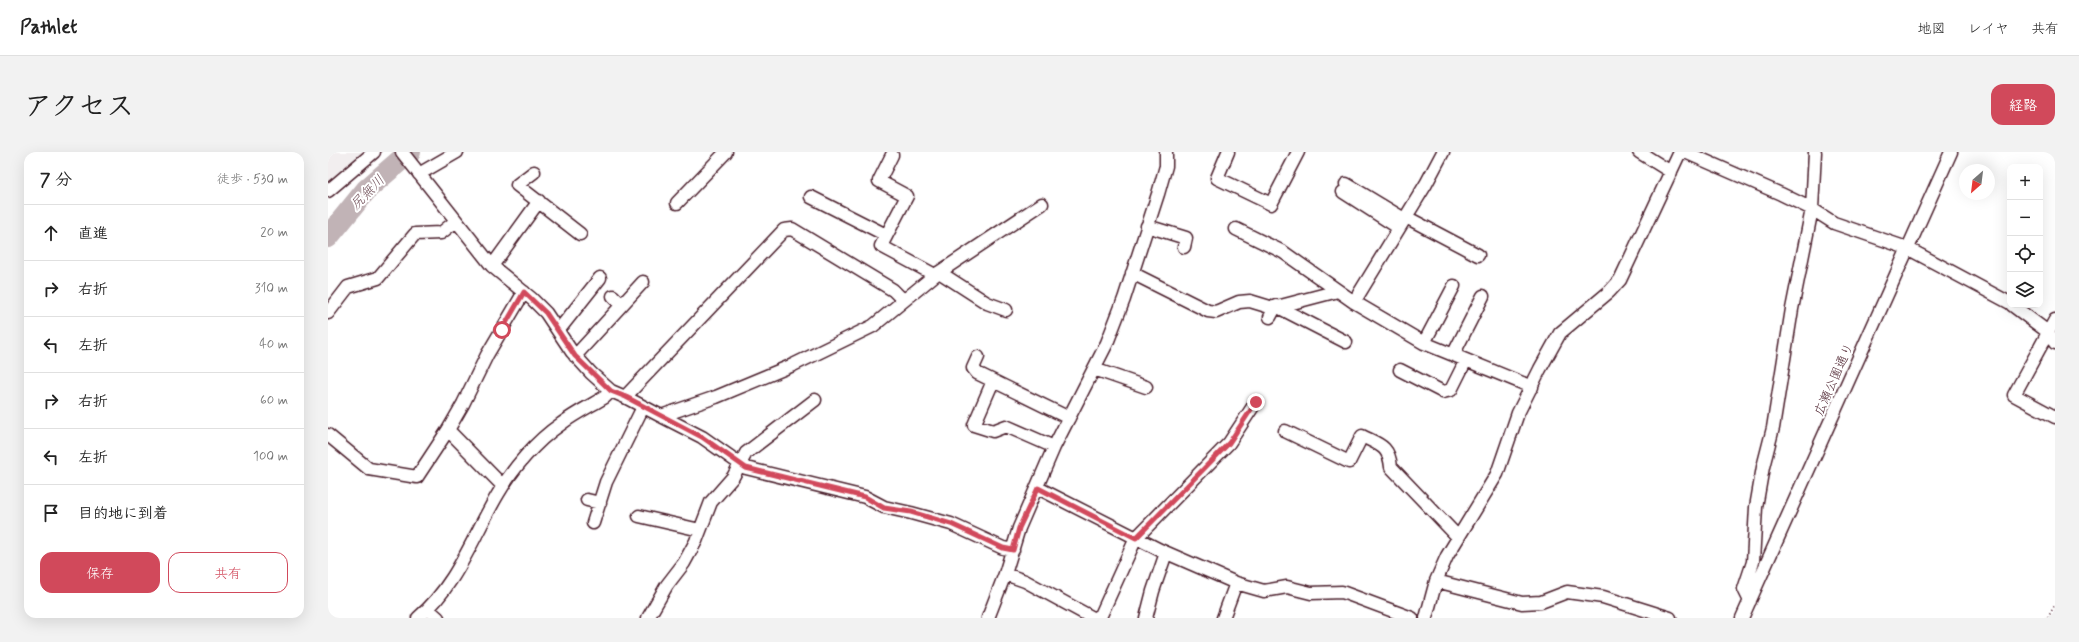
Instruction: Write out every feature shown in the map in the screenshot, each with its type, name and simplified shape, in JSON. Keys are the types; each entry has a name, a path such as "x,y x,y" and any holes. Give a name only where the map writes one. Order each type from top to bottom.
{"street":[{"path":"328,191 374,152"},
{"path":"402,152 492,266 524,292 546,313 575,356 611,391 626,397 702,437 746,468 865,497 884,508 911,512 951,524 1003,548 1013,550"},
{"path":"417,172 457,152"},
{"path":"677,203 726,152"},
{"path":"988,618 1005,574 1019,528 1038,488 1054,447 1110,336 1124,299 1166,166 1166,152"},
{"path":"1228,152 1217,178 1271,204 1298,152"},
{"path":"1354,302 1443,152"},
{"path":"1640,152 1671,172"},
{"path":"1426,618 1436,581 1447,556 1497,474 1518,413 1560,333 1609,292 1620,280 1680,152"},
{"path":"1685,152 1812,209 1834,223 1907,248 2007,302"},
{"path":"1750,601 1744,589 1753,562 1756,507 1763,468 1773,428 1792,308 1812,209 1815,152"},
{"name":"広瀬公園通り","path":"1742,618 1951,152"},
{"path":"892,155 879,181 907,196 881,246 937,274 987,303 1006,310"},
{"path":"534,172 517,185 580,234"},
{"path":"1345,188 1403,221 1478,255"},
{"path":"811,197 886,235"},
{"path":"492,266 539,202"},
{"path":"661,416 716,398 793,365 873,326 903,300 937,274 1042,204"},
{"path":"328,312 348,287 378,278 415,234 441,233 456,221"},
{"path":"1147,226 1186,238 1184,247"},
{"path":"626,397 784,230 792,229 799,233 893,290 903,300"},
{"path":"1236,229 1283,252 1354,302 1424,343 1532,387"},
{"path":"1132,273 1208,311 1216,312 1239,302 1250,301 1272,308 1273,312 1346,342"},
{"path":"558,331 600,278"},
{"path":"575,356 643,282"},
{"path":"1424,343 1454,286"},
{"path":"1273,312 1338,291"},
{"path":"328,436 369,469 418,477 463,404 488,355 524,292"},
{"path":"613,296 622,305"},
{"path":"1453,355 1483,296"},
{"path":"2016,308 2048,332 2055,343"},
{"path":"2055,320 2014,395 2055,417"},
{"path":"978,357 973,368 977,373 1069,418"},
{"path":"1400,370 1443,392 1451,390 1466,360"},
{"path":"1094,369 1146,388"},
{"path":"993,381 974,425 993,431 1006,426 1054,447"},
{"path":"418,618 428,610 450,582 503,486 530,453 560,424 605,397 611,391"},
{"path":"648,618 667,585 684,563 700,530 711,502 733,477 746,453 815,400"},
{"path":"1005,574 1025,581 1095,618 1101,615 1136,538 1229,443 1256,402"},
{"path":"593,523 619,443 643,407"},
{"path":"448,430 503,486"},
{"path":"1285,431 1349,462 1362,436 1381,445 1390,456 1390,467 1458,538"},
{"path":"1038,488 1166,553 1236,583 1264,591 1287,587 1310,593 1323,591 1342,592 1412,618"},
{"path":"587,500 600,502"},
{"path":"639,516 700,530"},
{"path":"1146,618 1153,591 1166,553"},
{"path":"1436,581 1522,603 1541,602 1567,592 1603,597 1670,618"},
{"path":"1223,618 1236,583"},
{"path":"428,610 438,618"}],"path":[{"path":"2048,618 2055,604"}],"shaded area":[{"path":"328,152 363,152 328,183"}],"waterway":[{"name":"尻無川","path":"328,237 367,189 410,152"}],"route":[{"path":"502,330 524,292 546,313 575,356 591,374 611,391 626,397 666,420 702,437 746,468 810,485 865,497 884,508 911,512 951,524 1003,548 1013,550 1019,528 1038,488 1136,538 1229,443 1256,402"}]}
